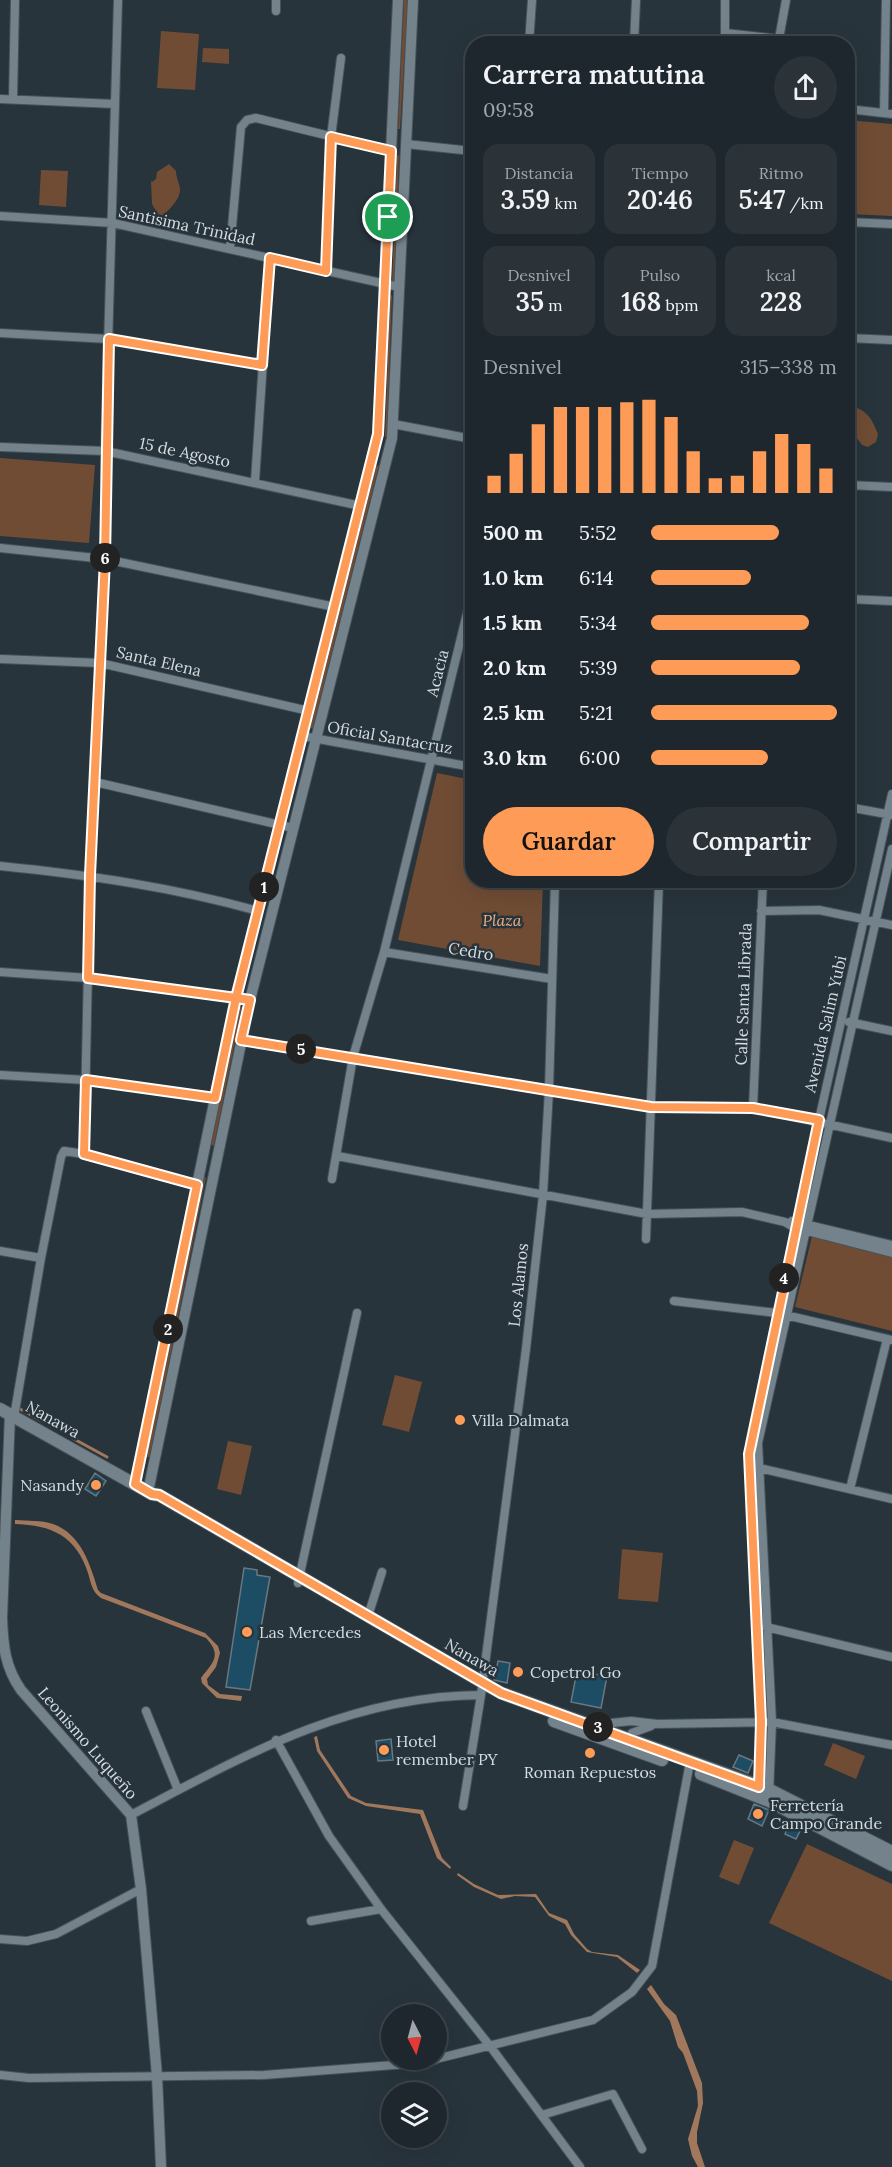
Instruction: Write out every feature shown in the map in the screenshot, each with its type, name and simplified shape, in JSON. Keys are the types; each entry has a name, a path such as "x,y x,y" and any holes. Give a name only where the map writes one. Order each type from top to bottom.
{"main road":[{"name":"Nanawa","path":"8,1413 135,1484 150,1493 156,1501 368,1616 481,1689 501,1693 593,1725 689,1766"},
{"name":"Nanawa","path":"299,1580 500,1700 764,1794 892,1852"},
{"name":"Nanawa","path":"764,1794 892,1865"}],"street":[{"path":"13,99 15,0"},
{"path":"84,1154 90,875 105,559 105,451 118,0"},
{"path":"276,0 276,11"},
{"path":"135,1484 236,998 374,451 379,416 398,0"},
{"path":"150,1493 182,1326 250,1000 388,454 393,424 413,0"},
{"path":"530,36 532,0"},
{"path":"634,36 636,0"},
{"path":"725,0 725,33 752,36"},
{"path":"780,36 786,0"},
{"path":"855,110 888,114 885,0"},
{"path":"326,271 331,137 340,58"},
{"path":"0,99 115,104"},
{"path":"230,249 241,127 248,120 256,118 331,137 391,146 406,144 465,150"},
{"name":"Santisima Trinidad","path":"0,216 113,223 399,287"},
{"path":"855,222 892,224"},
{"path":"255,481 270,258"},
{"path":"0,333 109,339 262,365"},
{"path":"855,338 892,340"},
{"path":"393,424 465,438"},
{"name":"15 de Agosto","path":"0,447 105,451 255,481 361,506"},
{"path":"374,451 388,454"},
{"path":"855,485 892,487"},
{"path":"0,548 105,559 335,607"},
{"path":"855,599 892,601"},
{"name":"Acacia","path":"332,1179 353,1057 384,952 465,622"},
{"path":"324,650 337,653"},
{"name":"Santa Elena","path":"0,658 100,663 309,711"},
{"name":"Oficial Santacruz","path":"302,736 465,766"},
{"path":"94,782 293,828"},
{"name":"Avenida Salim Yubi","path":"764,1794 772,1722 754,1467 750,1443 841,1020 890,814 892,794"},
{"path":"855,808 890,814"},
{"name":"Avenida Salim Yubi","path":"764,1794 754,1467 892,849"},
{"path":"0,866 90,875 215,899 258,911"},
{"name":"Los Alamos","path":"463,1806 481,1689 526,1348 543,1196 549,1090 555,888"},
{"path":"646,1239 659,888"},
{"name":"Calle Santa Librada","path":"753,1108 762,888"},
{"path":"761,911 819,910 892,925"},
{"name":"Cedro","path":"384,952 552,979"},
{"path":"0,972 88,978 250,1000"},
{"path":"841,1020 892,1031"},
{"path":"241,1040 651,1107 753,1108 819,1120 892,1138"},
{"path":"0,1075 86,1080 215,1098"},
{"path":"8,1413 64,1151 84,1154 197,1185"},
{"path":"337,1156 647,1214 742,1212 892,1245"},
{"path":"202,1162 215,1166"},
{"path":"808,1227 892,1253"},
{"path":"0,1251 41,1258"},
{"path":"674,1301 777,1313 890,1340 850,1489"},
{"path":"299,1580 357,1313"},
{"path":"170,1322 182,1326"},
{"name":"Leonismo Luqueño","path":"8,1413 1,1618 3,1649 14,1679 131,1815 141,1888 157,2076 161,2167"},
{"path":"754,1467 892,1498"},
{"path":"368,1616 382,1572"},
{"path":"766,1627 892,1657"},
{"path":"131,1815 276,1740 400,1701 481,1689"},
{"path":"146,1711 178,1790"},
{"path":"593,1725 631,1721 657,1724 772,1722 892,1745"},
{"path":"634,1741 631,1735 634,1731 657,1724"},
{"path":"276,1740 329,1836 381,1909 490,2046 580,2167"},
{"path":"447,2056 593,2020 632,1992 652,1966 689,1766"},
{"path":"0,1939 27,1941 56,1934 141,1888"},
{"path":"311,1921 381,1909"},
{"path":"0,2075 28,2078 264,2075 381,2066"},
{"path":"542,2115 613,2094 642,2149"}],"green space":[{"path":"404,0 408,0 400,129 398,129"},
{"path":"161,31 199,34 195,90 157,88"},
{"path":"203,48 229,49 229,64 202,62"},
{"path":"855,121 892,124 892,216 855,214"},
{"path":"399,155 395,281 392,282 397,156"},
{"path":"169,164 176,171 179,194 173,206 160,218 152,204 151,181 156,179 157,172"},
{"path":"41,170 68,171 66,207 39,205"},
{"path":"392,295 387,436 385,437 390,296"},
{"path":"855,408 868,415 878,434 876,442 868,447 862,445 855,435"},
{"path":"0,458 95,465 89,543 0,536"},
{"path":"379,465 313,728 310,729 376,466"},
{"name":"Plaza","path":"437,773 465,779 465,888 543,888 540,966 398,940"},
{"path":"242,1007 213,1146 211,1144 239,1008"},
{"path":"206,1177 150,1457 148,1457 146,1456"},
{"path":"813,1232 892,1255 892,1331 795,1307"},
{"path":"395,1375 422,1382 409,1432 382,1425"},
{"path":"228,1441 252,1446 241,1495 217,1489"},
{"path":"622,1549 663,1553 658,1602 618,1599"},
{"path":"833,1743 865,1756 856,1779 824,1765"},
{"path":"734,1840 754,1848 739,1885 719,1877"},
{"path":"807,1844 892,1884 892,1981 769,1923"}],"shaded area":[{"path":"15,1520 53,1524 71,1535 83,1551 101,1593 205,1633 218,1646 220,1653 216,1667 207,1679 208,1685 220,1694 242,1696 241,1701 217,1698 202,1683 201,1678 215,1655 206,1638 101,1598 94,1590 83,1560 69,1542 51,1530 15,1524"},
{"path":"317,1736 320,1750 351,1796 366,1803 423,1810 442,1858 451,1867 450,1869 437,1858 420,1814 366,1806 348,1798 317,1751 314,1737"},
{"path":"458,1873 474,1884 498,1895 536,1894 549,1913 567,1920 574,1934 587,1949 592,1952 618,1955 640,1970 637,1973 617,1957 587,1952 571,1935 565,1924 549,1916 535,1897 515,1896 501,1899 474,1887 457,1875"},
{"path":"651,1985 664,2004 676,2015 702,2083 703,2103 697,2143 705,2167 698,2167 692,2156 688,2139 698,2106 697,2091 683,2053 678,2047 670,2021 647,1989"}],"building":[{"name":"Nasandy","path":"95,1473 106,1481 96,1496 85,1489"},
{"name":"Las Mercedes","path":"244,1568 257,1570 257,1575 270,1577 250,1690 226,1687"},
{"path":"498,1661 510,1663 507,1683 494,1680"},
{"path":"577,1671 607,1676 601,1708 571,1702"},
{"name":"Hotel remember PY","path":"391,1739 393,1760 378,1761 376,1741"},
{"path":"739,1755 753,1761 748,1773 733,1767"},
{"name":"Ferretería Campo Grande","path":"754,1804 769,1810 762,1826 748,1819"},
{"path":"790,1821 802,1827 796,1839 785,1834"}],"waterway":[{"path":"20,1409 42,1421"},
{"path":"74,1439 107,1457"}],"place":[{"name":"Villa Dalmata","path":"460,1420"},
{"name":"Nasandy","path":"96,1485"},
{"name":"Las Mercedes","path":"247,1632"},
{"name":"Copetrol Go","path":"518,1672"},
{"name":"Hotel remember PY","path":"384,1750"},
{"name":"Roman Repuestos","path":"590,1753"},
{"name":"Ferretería Campo Grande","path":"758,1814"}],"route":[{"path":"388,217 378,434 236,998 215,1098 86,1080 84,1154 197,1185 135,1484 152,1494 159,1495 501,1693 759,1787 761,1722 749,1454 763,1378 819,1120 753,1108 651,1107 241,1040 250,1000 236,998 88,978 90,875 105,559 105,451 109,339 262,365 270,258 326,271 331,137 391,151 388,217"}]}
